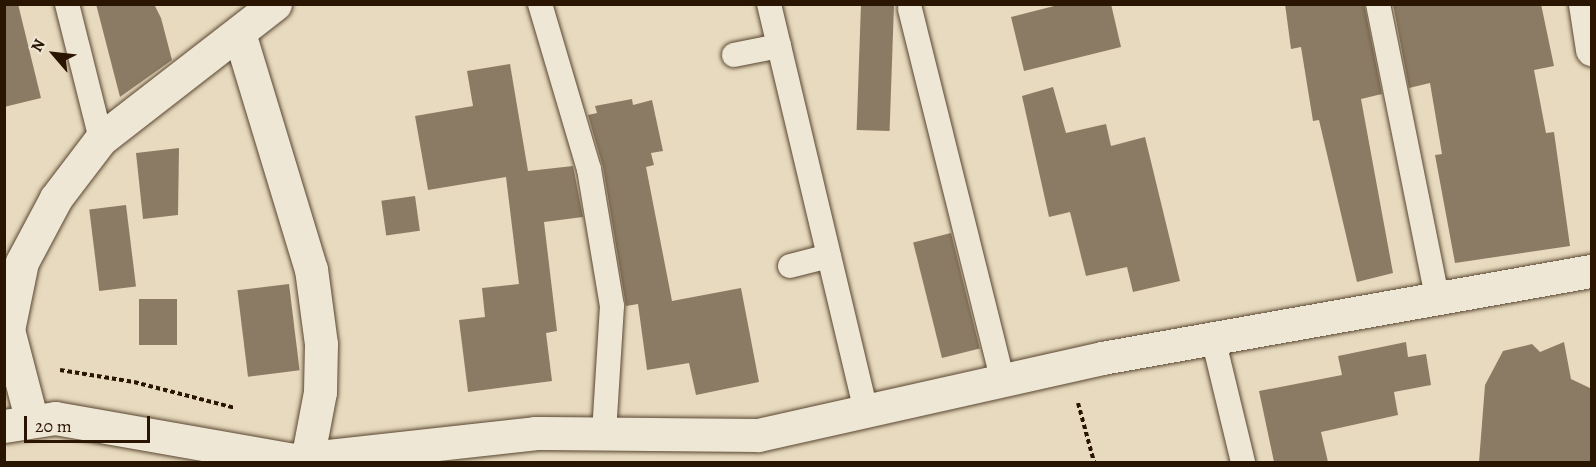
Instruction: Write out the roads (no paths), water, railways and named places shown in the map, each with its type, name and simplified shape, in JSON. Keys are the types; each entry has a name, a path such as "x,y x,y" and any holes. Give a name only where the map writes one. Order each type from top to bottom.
{"street":[{"path":"275,4 240,36 101,139 56,198 22,262 6,330 30,421 300,460 535,433 758,435 1213,338 1438,302 1592,271"},
{"path":"1584,4 1592,50"},
{"path":"240,36 311,269 321,356 300,460"}],"lane":[{"path":"67,4 101,139"},
{"path":"540,4 589,169 612,306 604,434"},
{"path":"769,4 866,411"},
{"path":"1377,4 1438,302"},
{"path":"910,9 1003,382"},
{"path":"734,55 779,46"},
{"path":"790,266 829,256"},
{"path":"1213,338 1243,462"}]}
